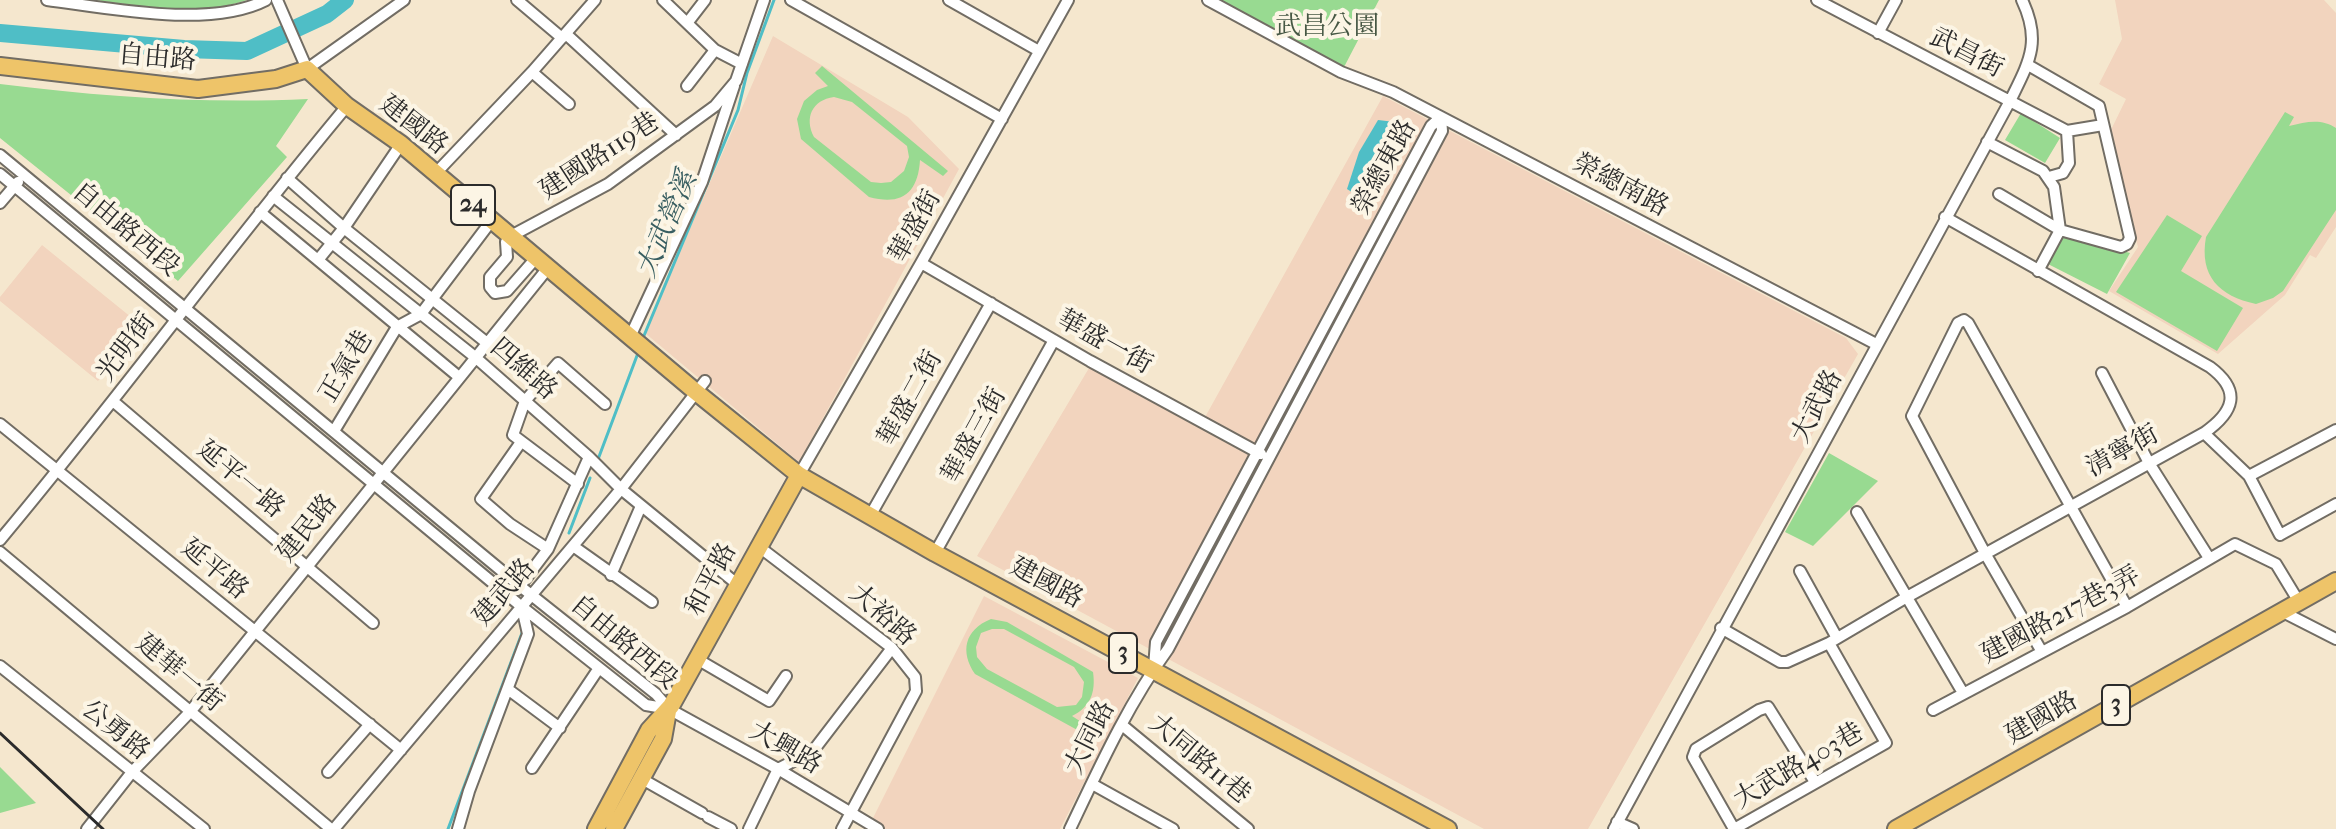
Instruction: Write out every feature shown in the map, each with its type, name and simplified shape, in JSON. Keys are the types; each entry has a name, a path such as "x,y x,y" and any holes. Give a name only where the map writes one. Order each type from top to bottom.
{"main road":[{"name":"自由路","path":"0,66 198,89 276,79 307,69"},
{"name":"建國路","path":"307,69 347,106 401,144 637,343 700,387 799,475 935,553 1448,829"},
{"name":"和平路","path":"596,829 649,730 669,709 799,475"},
{"name":"建國路","path":"1896,829 2336,581"},
{"name":"和平路","path":"614,829 663,739 669,709"}],"street":[{"path":"47,0 178,15 223,12 266,0"},
{"path":"279,4 307,69 404,0"},
{"path":"517,0 564,36 676,135"},
{"path":"663,0 715,50 742,64"},
{"path":"688,22 705,0"},
{"name":"建國路119巷","path":"511,236 608,184 715,106 736,81 764,0"},
{"path":"791,0 1002,119"},
{"path":"949,0 1039,51"},
{"name":"華盛街","path":"799,475 1068,0"},
{"name":"榮總南路","path":"1208,0 1341,72 1393,92 1876,344"},
{"name":"武昌街","path":"1817,0 2067,131"},
{"path":"1878,33 1896,0"},
{"name":"大武路","path":"1616,825 2028,65 2034,43 2031,19 2022,0"},
{"path":"435,174 532,72 592,1"},
{"path":"687,86 715,50"},
{"path":"1999,194 2060,230 2121,247 2130,238 2099,106 2028,65"},
{"path":"532,72 569,104"},
{"path":"637,343 702,182 736,81"},
{"name":"光明街","path":"0,540 114,402 260,212 347,106"},
{"name":"榮總東路","path":"1153,669 1156,642 1431,126 1441,117"},
{"name":"榮總東路","path":"1153,669 1168,649 1442,131 1441,117"},
{"path":"2049,177 2063,173 2069,163 2067,131 2103,125"},
{"path":"1987,142 2049,177 2054,187 2060,230 2038,271"},
{"path":"318,260 344,228 401,144"},
{"name":"自由路西段","path":"0,155 532,596 656,694 669,709"},
{"name":"自由路西段","path":"0,174 522,607 646,705 669,709"},
{"path":"0,203 24,174"},
{"name":"四維路","path":"287,178 432,301 487,343"},
{"path":"1394,195 1406,200"},
{"name":"四維路","path":"273,196 475,357 594,461 621,489 737,584"},
{"name":"四維路","path":"260,212 459,377"},
{"name":"清寧街","path":"1721,628 1780,662 1787,662 1833,640 2223,420 2230,406 2230,392 2225,378 2210,367 1945,217"},
{"name":"正氣巷","path":"334,431 397,327 421,314 492,220"},
{"path":"511,236 506,242 507,257 488,282 495,293 507,291 542,263"},
{"name":"建民路","path":"87,829 132,772 190,712 487,343 542,263"},
{"name":"華盛一街","path":"921,263 1268,458"},
{"name":"華盛二街","path":"870,516 991,303"},
{"path":"2042,652 1912,416 1955,327 1964,320 2127,607"},
{"name":"華盛三街","path":"935,553 1054,340"},
{"path":"578,484 513,435 525,401 558,363 605,404"},
{"path":"2102,373 2149,463 2209,558"},
{"name":"建武路","path":"332,829 532,596 700,387"},
{"path":"1289,391 1301,397"},
{"name":"延平一路","path":"114,402 373,623"},
{"name":"延平路","path":"0,424 401,750"},
{"path":"2249,476 2336,430"},
{"path":"2204,433 2249,476 2280,535 2336,504"},
{"path":"521,442 481,499 510,524 548,549"},
{"path":"511,598 548,549 578,484 594,461"},
{"path":"611,575 641,506"},
{"path":"1857,512 1963,693"},
{"path":"1214,533 1225,539"},
{"name":"建國路217巷3弄","path":"1933,710 2127,607 2235,544 2276,564 2299,602"},
{"path":"573,546 652,602"},
{"name":"大裕路","path":"758,546 892,648 915,677 916,691 842,829"},
{"name":"建華一街","path":"0,552 332,829"},
{"path":"1800,571 1833,640"},
{"path":"458,829 469,791 528,634 522,607"},
{"path":"2281,611 2336,639"},
{"name":"大武路403巷","path":"1734,829 1886,743 1833,640"},
{"path":"749,829 778,769 813,751 892,648"},
{"path":"697,659 769,701 786,676"},
{"name":"公勇路","path":"0,666 204,829"},
{"path":"532,768 599,668"},
{"name":"大同路","path":"1070,829 1153,669"},
{"path":"509,690 560,728"},
{"name":"大興路","path":"669,709 878,829"},
{"path":"1734,829 1693,757 1696,749 1759,710 1772,709 1815,782"},
{"path":"328,772 370,724"},
{"name":"大同路11巷","path":"1122,725 1248,829"},
{"path":"642,779 731,829"},
{"path":"1092,784 1173,829"},
{"path":"1145,829 1151,817"},
{"path":"1616,825 1633,829"}],"shaded area":[{"path":"2115,0 2324,0 2336,13 2336,227 2316,258 2310,255 2285,295 2218,354 2109,291 2138,247 2109,134 2126,99 2099,84 2122,39"},
{"path":"773,36 908,117 959,169 799,462 645,333"},
{"path":"1383,96 1846,338 1858,354 1588,829 1484,829 977,556 1095,358 1204,419"},
{"path":"42,245 142,326 98,381 0,301"},
{"path":"984,596 1138,678 1060,829 879,829 870,824"}],"green space":[{"path":"95,0 247,0 190,9"},
{"name":"武昌公園","path":"1215,0 1379,0 1343,69"},
{"path":"822,66 948,171 943,176 920,160 916,181 906,194 891,200 869,197 801,139 797,119 804,101 817,90 828,86 815,73","holes":["834,97 852,102 907,146 909,157 904,171 891,182 871,182 814,137 810,117 815,106"]},
{"path":"0,84 154,98 231,101 308,99 276,146 287,157 178,281 0,138"},
{"path":"2285,112 2294,117 2289,126 2319,122 2336,128 2336,210 2283,291 2256,304 2232,296 2214,282 2206,263 2206,237"},
{"path":"2021,113 2060,138 2045,163 2005,140"},
{"path":"2167,215 2202,236 2181,271 2243,308 2217,351 2116,292"},
{"path":"2064,234 2130,253 2107,294 2046,263"},
{"path":"1829,453 1878,481 1813,546 1785,532"},
{"path":"991,619 1007,622 1093,672 1094,686 1090,698 1072,716 1086,725 1081,732 975,674 967,658 967,642 982,624","holes":["1004,629 1074,667 1084,682 1082,697 1076,705 1057,707 987,669 977,657 976,647 981,633"]},
{"path":"0,767 36,803 0,813"}],"water":[{"path":"1378,120 1395,122 1406,128 1406,139 1394,169 1379,186 1361,198 1347,189 1359,152"}],"waterway":[{"path":"0,33 184,49 247,51 327,14 345,0"},
{"name":"大武營溪","path":"643,338 738,110 747,73 774,0"},
{"name":"大武營溪","path":"597,462 638,353"},
{"name":"大武營溪","path":"569,533 590,478"},
{"name":"大武營溪","path":"448,829 522,633"}],"railway":[{"path":"0,733 103,829"}]}
